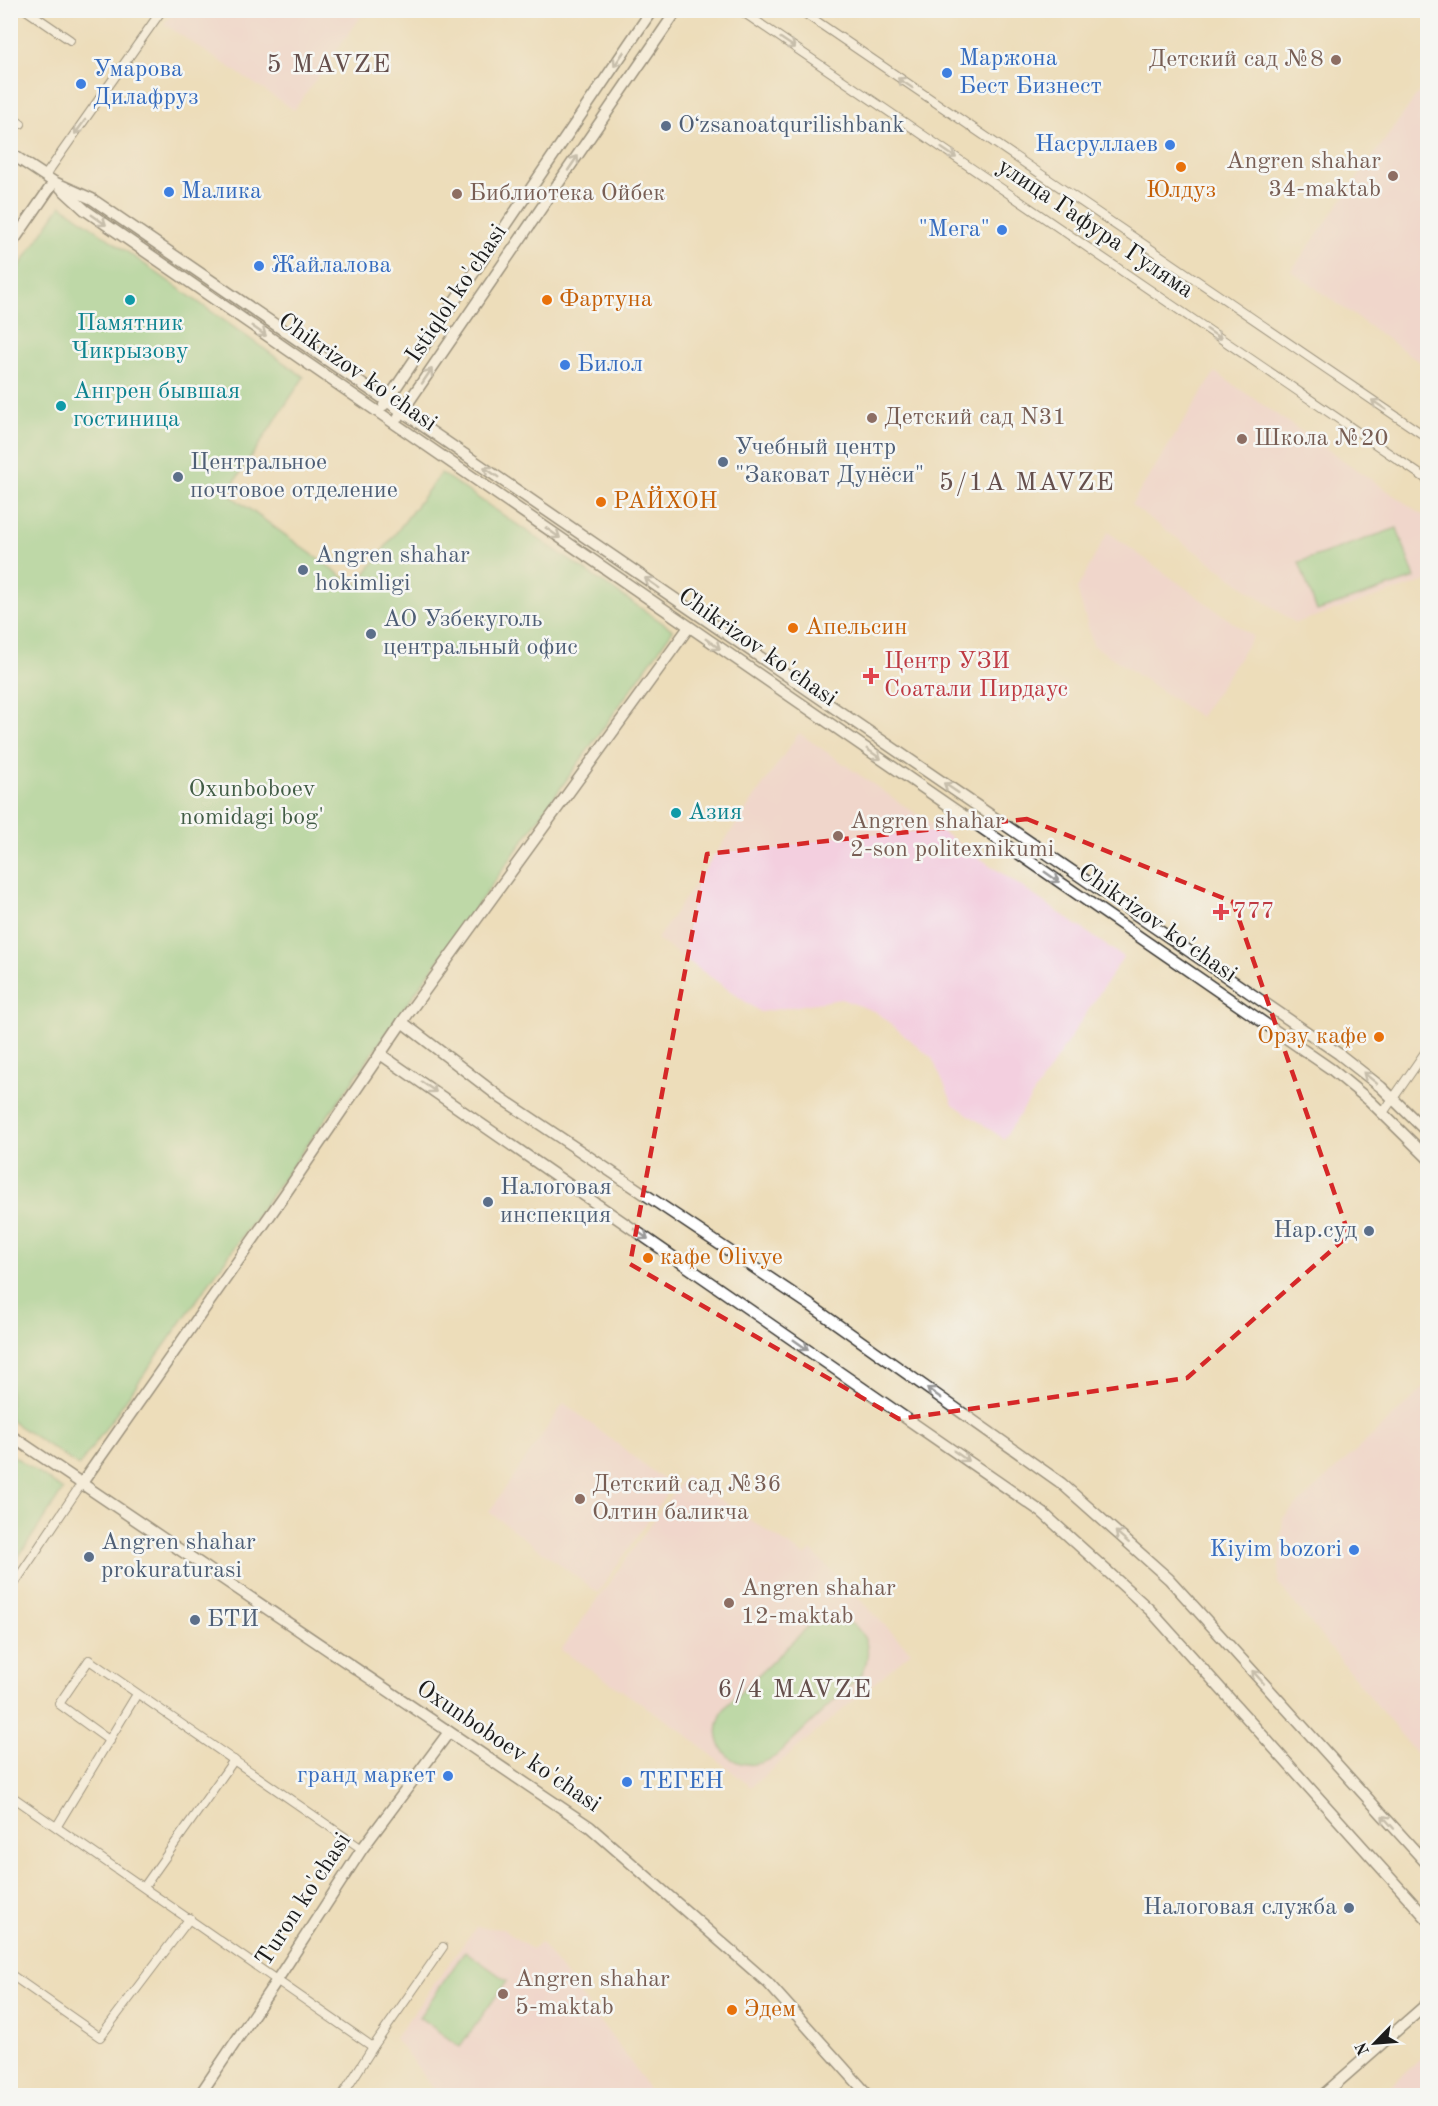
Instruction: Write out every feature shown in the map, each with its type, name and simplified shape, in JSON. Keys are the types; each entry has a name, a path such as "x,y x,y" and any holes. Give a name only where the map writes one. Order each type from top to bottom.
{"main road":[{"name":"Istiqlol ko'chasi","path":"378,413 652,10"},
{"name":"Istiqlol ko'chasi","path":"394,424 677,10"},
{"name":"Chikrizov ko'chasi","path":"10,153 50,179 92,199 1340,1054 1393,1099 1428,1133"},
{"name":"Chikrizov ko'chasi","path":"50,179 85,210 1331,1069 1383,1113 1428,1158"},
{"path":"11,243 50,179"},
{"path":"435,453 444,440"},
{"path":"82,1483 402,1022 689,627"},
{"path":"402,1022 501,1098 810,1305 1061,1483 1170,1579 1428,1865"},
{"path":"380,1054 1043,1513 1150,1610 1428,1920"},
{"name":"Oxunboboev ko'chasi","path":"10,1435 590,1827 768,1983 868,2096"},
{"name":"Turon ko'chasi","path":"199,2096 362,1849 449,1732"},
{"path":"1322,2096 1428,2002"}],"street":[{"path":"26,10 70,40"},
{"path":"50,179 162,10"},
{"name":"улица Гафура Гуляма","path":"740,10 1428,480"},
{"path":"800,10 1428,438"},
{"path":"10,116 21,123"},
{"path":"1383,1113 1428,1048"},
{"path":"10,1590 82,1483"},
{"path":"110,1741 59,1704 89,1660 362,1849"},
{"path":"57,1826 137,1694"},
{"path":"144,1887 234,1760"},
{"path":"10,1795 373,2047"},
{"path":"12,1978 100,2037 190,1918"},
{"path":"342,2096 373,2047 444,1947"}],"highlighted area":[{"path":"1027,819 1233,902 1349,1235 1187,1378 899,1419 630,1264 707,854"}],"shaded area":[{"path":"174,11 365,11 294,110 164,24"},
{"name":"Angren shahar 34-maktab","path":"1427,81 1427,367 1291,271"},
{"name":"Школа №20","path":"1215,372 1427,518 1427,581 1295,623 1131,505"},
{"path":"1108,532 1253,637 1200,717 1093,645 1077,589"},
{"name":"Angren shahar 2-son politexnikumi","path":"799,733 1123,957 1004,1139 953,1104 932,1058 876,1012 841,999 760,1012 657,939"},
{"name":"Kiyim bozori","path":"1427,1385 1427,1767 1278,1583 1283,1518"},
{"name":"Детский сад №36 Олтин баликча","path":"564,1403 672,1486 598,1593 489,1512"},
{"name":"Angren shahar 12-maktab","path":"685,1476 805,1556 811,1550 911,1652 751,1787 678,1728 561,1650"},
{"name":"Angren shahar 5-maktab","path":"476,1927 503,1929 531,1949 541,1943 635,2068 651,2095 438,2095 395,2038"},
{"path":"1427,2052 1427,2095 1380,2095"}],"green space":[{"name":"Oxunboboev nomidagi bog'","path":"61,205 304,377 227,493 356,586 441,473 673,630 79,1466 10,1420 10,280"},
{"path":"1397,528 1415,578 1317,611 1299,562"},
{"path":"11,1454 63,1490 11,1568"},
{"path":"824,1618 847,1622 862,1634 867,1652 862,1674 776,1756 762,1763 748,1764 736,1761 726,1754 720,1745 717,1733 719,1719 727,1705 812,1623"},
{"path":"465,1951 507,1981 460,2047 419,2017"}],"place":[{"name":"Детский сад №8","path":"1336,60"},
{"name":"Маржона Бест Бизнест","path":"947,73"},
{"name":"Умарова Дилафруз","path":"81,84"},
{"name":"Oʻzsanoatqurilishbank","path":"666,126"},
{"name":"Насруллаев","path":"1170,145"},
{"name":"Юлдуз","path":"1181,167"},
{"name":"Angren shahar 34-maktab","path":"1393,176"},
{"name":"Малика","path":"169,192"},
{"name":"Библиотека Ойбек","path":"457,194"},
{"name":"\"Мега\"","path":"1002,230"},
{"name":"Жайлалова","path":"259,266"},
{"name":"Памятник Чикрызову","path":"130,300"},
{"name":"Фартуна","path":"547,300"},
{"name":"Билол","path":"565,365"},
{"name":"Ангрен бывшая гостиница","path":"61,406"},
{"name":"Детский сад N31","path":"872,418"},
{"name":"Школа №20","path":"1242,439"},
{"name":"Учебный центр \"Заковат Дунёси\"","path":"723,462"},
{"name":"Центральное почтовое отделение","path":"178,477"},
{"name":"РАЙХОН","path":"601,502"},
{"name":"Angren shahar hokimligi","path":"303,570"},
{"name":"Апельсин","path":"793,628"},
{"name":"АО Узбекуголь центральный офис","path":"371,634"},
{"name":"Центр УЗИ Соатали Пирдаус","path":"871,676"},
{"name":"Азия","path":"676,813"},
{"name":"Angren shahar 2-son politexnikumi","path":"838,836"},
{"name":"777","path":"1221,912"},
{"name":"Орзу кафе","path":"1379,1037"},
{"name":"Налоговая инспекция","path":"488,1202"},
{"name":"Нар.суд","path":"1369,1231"},
{"name":"кафе Olivye","path":"648,1258"},
{"name":"Детский сад №36 Олтин баликча","path":"580,1499"},
{"name":"Kiyim bozori","path":"1354,1550"},
{"name":"Angren shahar prokuraturasi","path":"89,1557"},
{"name":"Angren shahar 12-maktab","path":"729,1603"},
{"name":"БТИ","path":"195,1620"},
{"name":"гранд маркет","path":"448,1776"},
{"name":"ТЕГЕН","path":"627,1782"},
{"name":"Налоговая служба","path":"1349,1908"},
{"name":"Angren shahar 5-maktab","path":"503,1994"},
{"name":"Эдем","path":"732,2010"}],"district":[{"name":"5 MAVZE","path":"329,65"},
{"name":"5/1A MAVZE","path":"1027,483"},
{"name":"6/4 MAVZE","path":"795,1690"}]}
